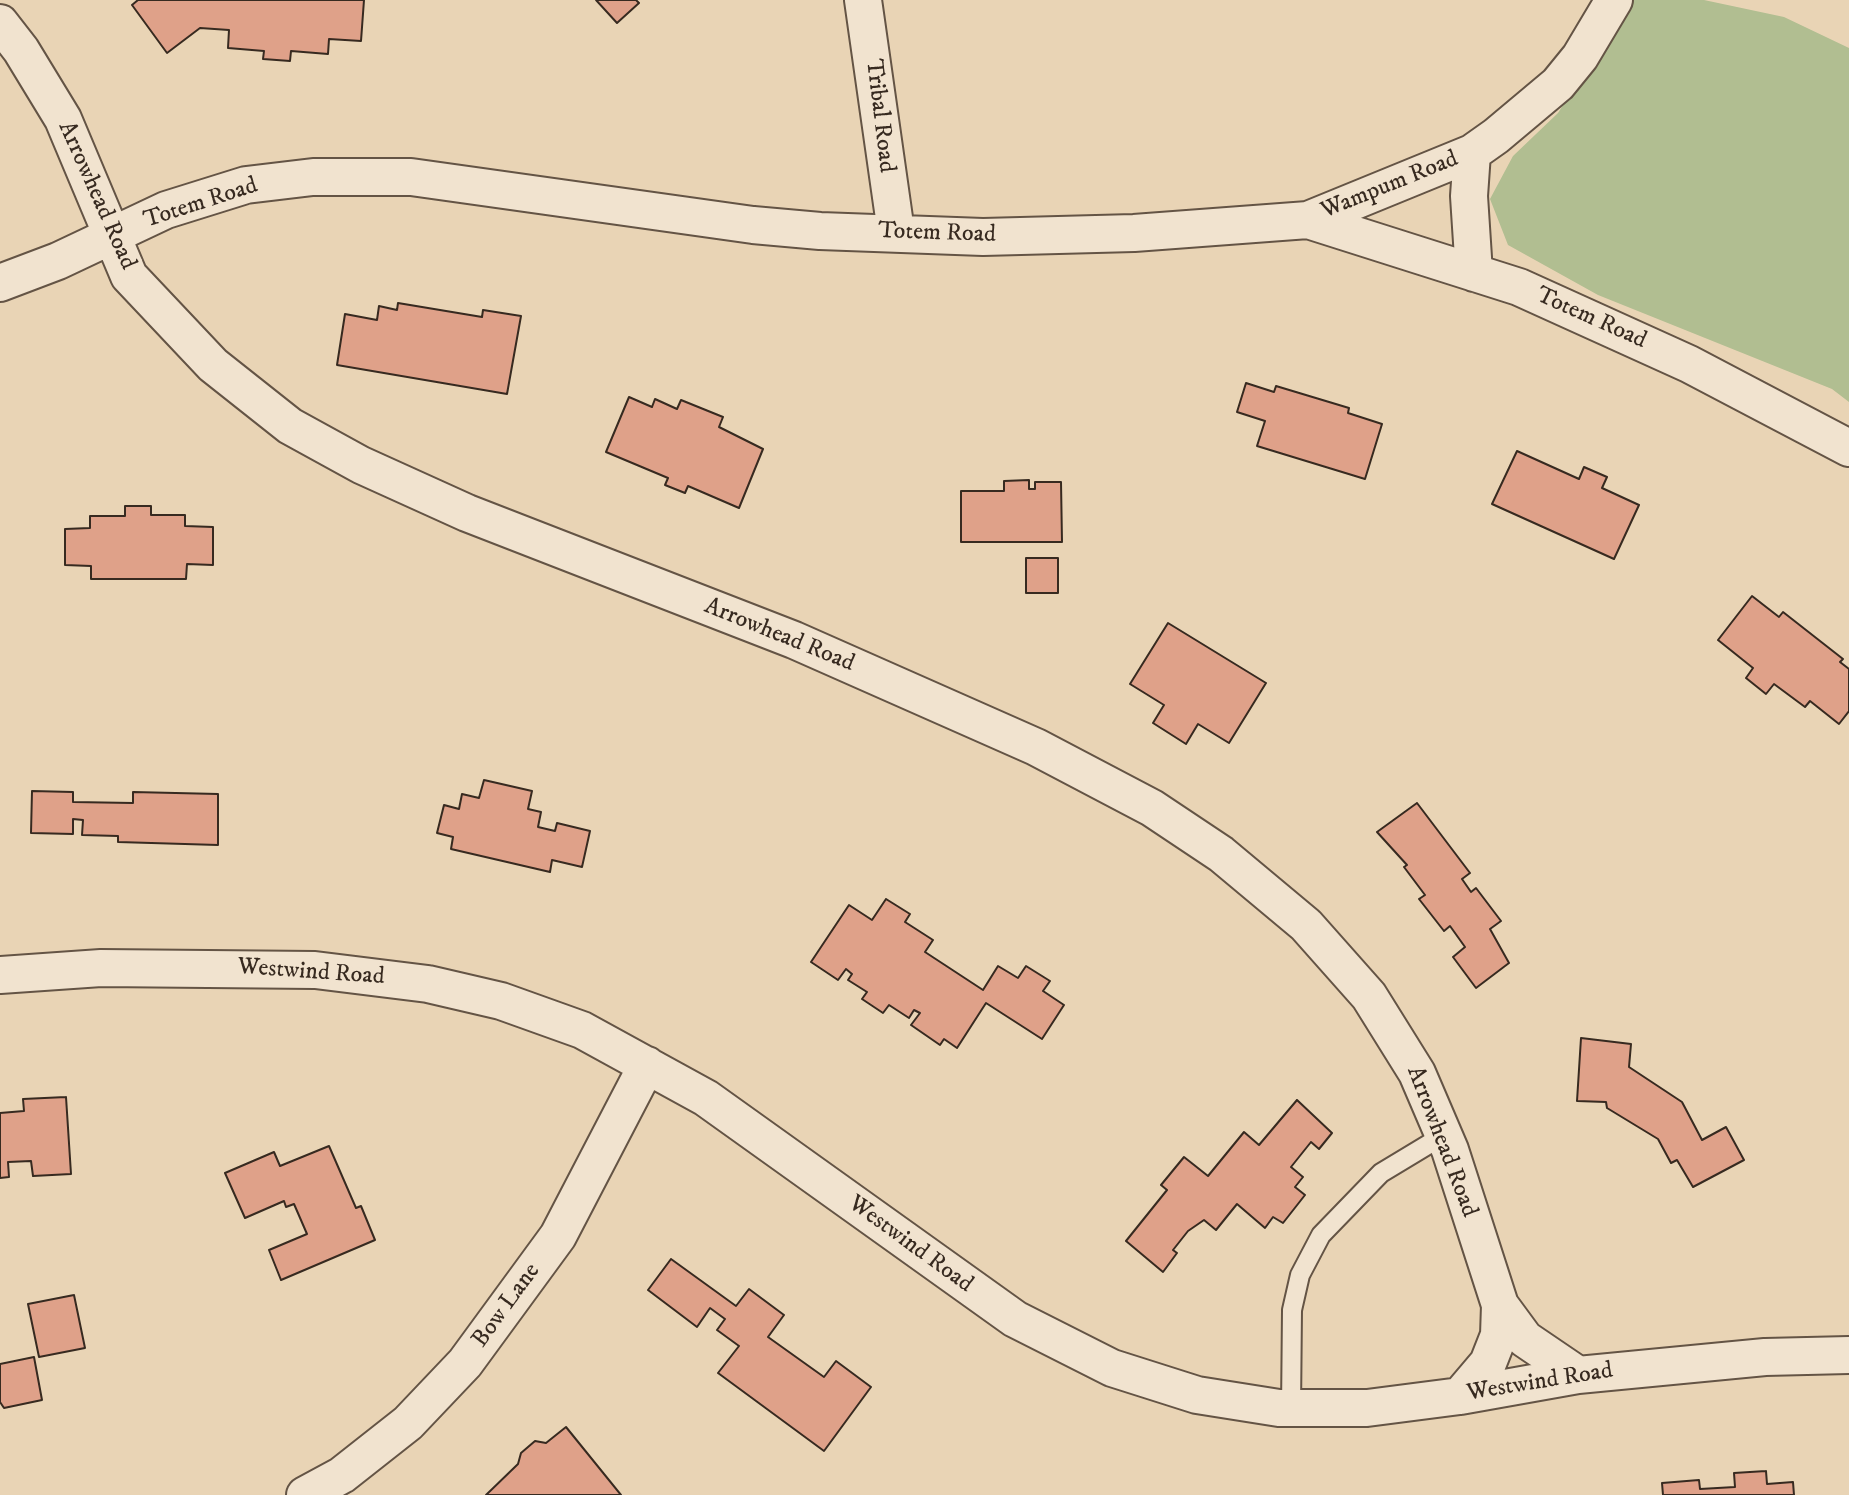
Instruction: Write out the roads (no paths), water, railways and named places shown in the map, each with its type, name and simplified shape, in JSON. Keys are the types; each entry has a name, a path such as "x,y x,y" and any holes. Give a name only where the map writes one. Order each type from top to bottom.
{"street":[{"name":"Tribal Road","path":"863,0 896,232"},
{"name":"Wampum Road","path":"1308,220 1472,153 1531,110 1558,84 1580,57 1614,0"},
{"name":"Arrowhead Road","path":"0,23 21,50 63,119 129,276 213,365 290,426 361,465 467,513 794,640 1036,747 1152,808 1221,854 1306,925 1369,996 1417,1073 1444,1135 1500,1305 1525,1339 1578,1375"},
{"name":"Wampum Road","path":"1472,153 1469,196 1474,273"},
{"name":"Totem Road","path":"0,283 166,210 246,185 313,177 411,177 753,225 983,237 1134,233 1308,220 1519,287 1689,364 1849,448"},
{"name":"Westwind Road","path":"0,975 101,968 228,966 315,970 428,984 501,1001 582,1030 706,1098 1015,1319 1112,1368 1182,1391 1291,1409 1367,1408 1460,1396 1578,1375 1765,1357 1849,1355"},
{"name":"Bow Lane","path":"305,1495 342,1475 408,1423 465,1363 558,1236 647,1065"},
{"name":"Arrowhead Road","path":"1460,1396 1488,1363 1499,1335 1500,1305"}],"lane":[{"path":"1291,1409 1292,1310 1300,1275 1321,1235 1381,1173 1444,1135"}]}
